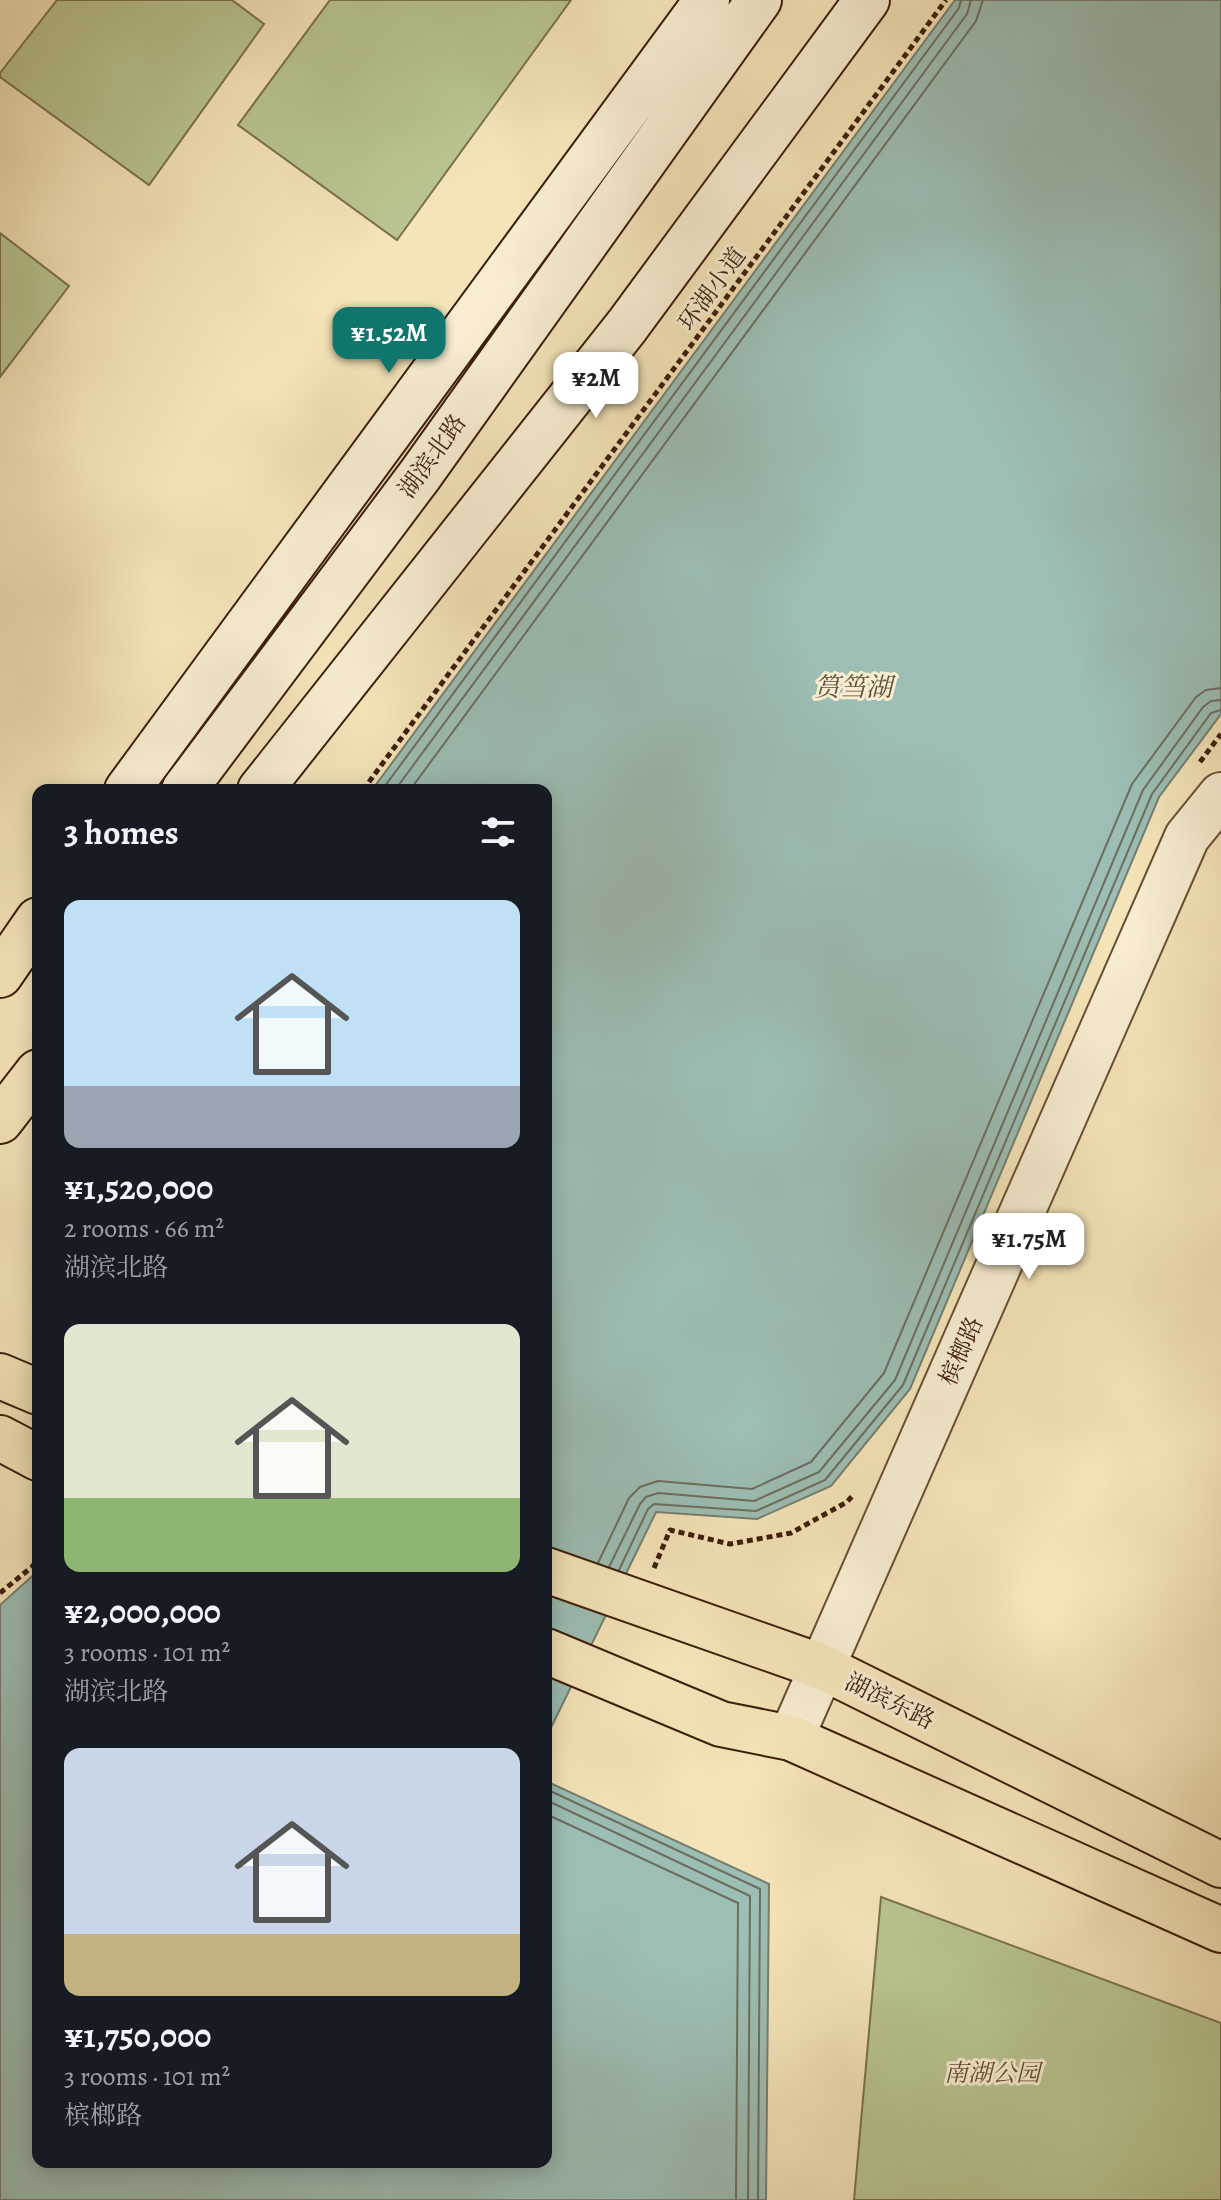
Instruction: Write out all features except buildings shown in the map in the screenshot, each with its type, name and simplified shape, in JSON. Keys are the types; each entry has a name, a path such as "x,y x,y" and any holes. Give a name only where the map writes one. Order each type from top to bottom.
{"main road":[{"path":"131,784 707,0"},
{"name":"湖滨北路","path":"188,784 420,475 759,0"},
{"path":"265,784 627,326 867,0"},
{"name":"槟榔路","path":"791,1738 1209,781"},
{"path":"0,975 32,929"},
{"path":"0,1121 32,1080"},
{"path":"0,1376 32,1389"},
{"name":"湖滨东路","path":"552,1571 641,1588 822,1667 1221,1865"},
{"path":"552,1653 721,1724 791,1738 1221,1930"}],"path":[{"name":"环湖小道","path":"367,784 946,0"},
{"path":"1209,781 1221,734"},
{"path":"641,1588 670,1530 730,1544 791,1533 847,1502 856,1490"},
{"path":"0,1593 32,1567"}],"green space":[{"path":"57,0 232,0 264,24 149,185 0,77"},
{"path":"330,0 571,0 397,240 238,125"},
{"path":"0,233 69,286 0,377"},
{"name":"南湖公园","path":"881,1897 1221,2023 1221,2200 854,2200"}],"water":[{"name":"筼筜湖","path":"955,0 1221,0 1221,714 1159,797 910,1389 831,1486 757,1519 656,1512 552,1726 552,784 376,784"},
{"path":"32,1576 32,2168 552,2168 552,1784 769,1884 766,2200 0,2200 0,1605"}]}
